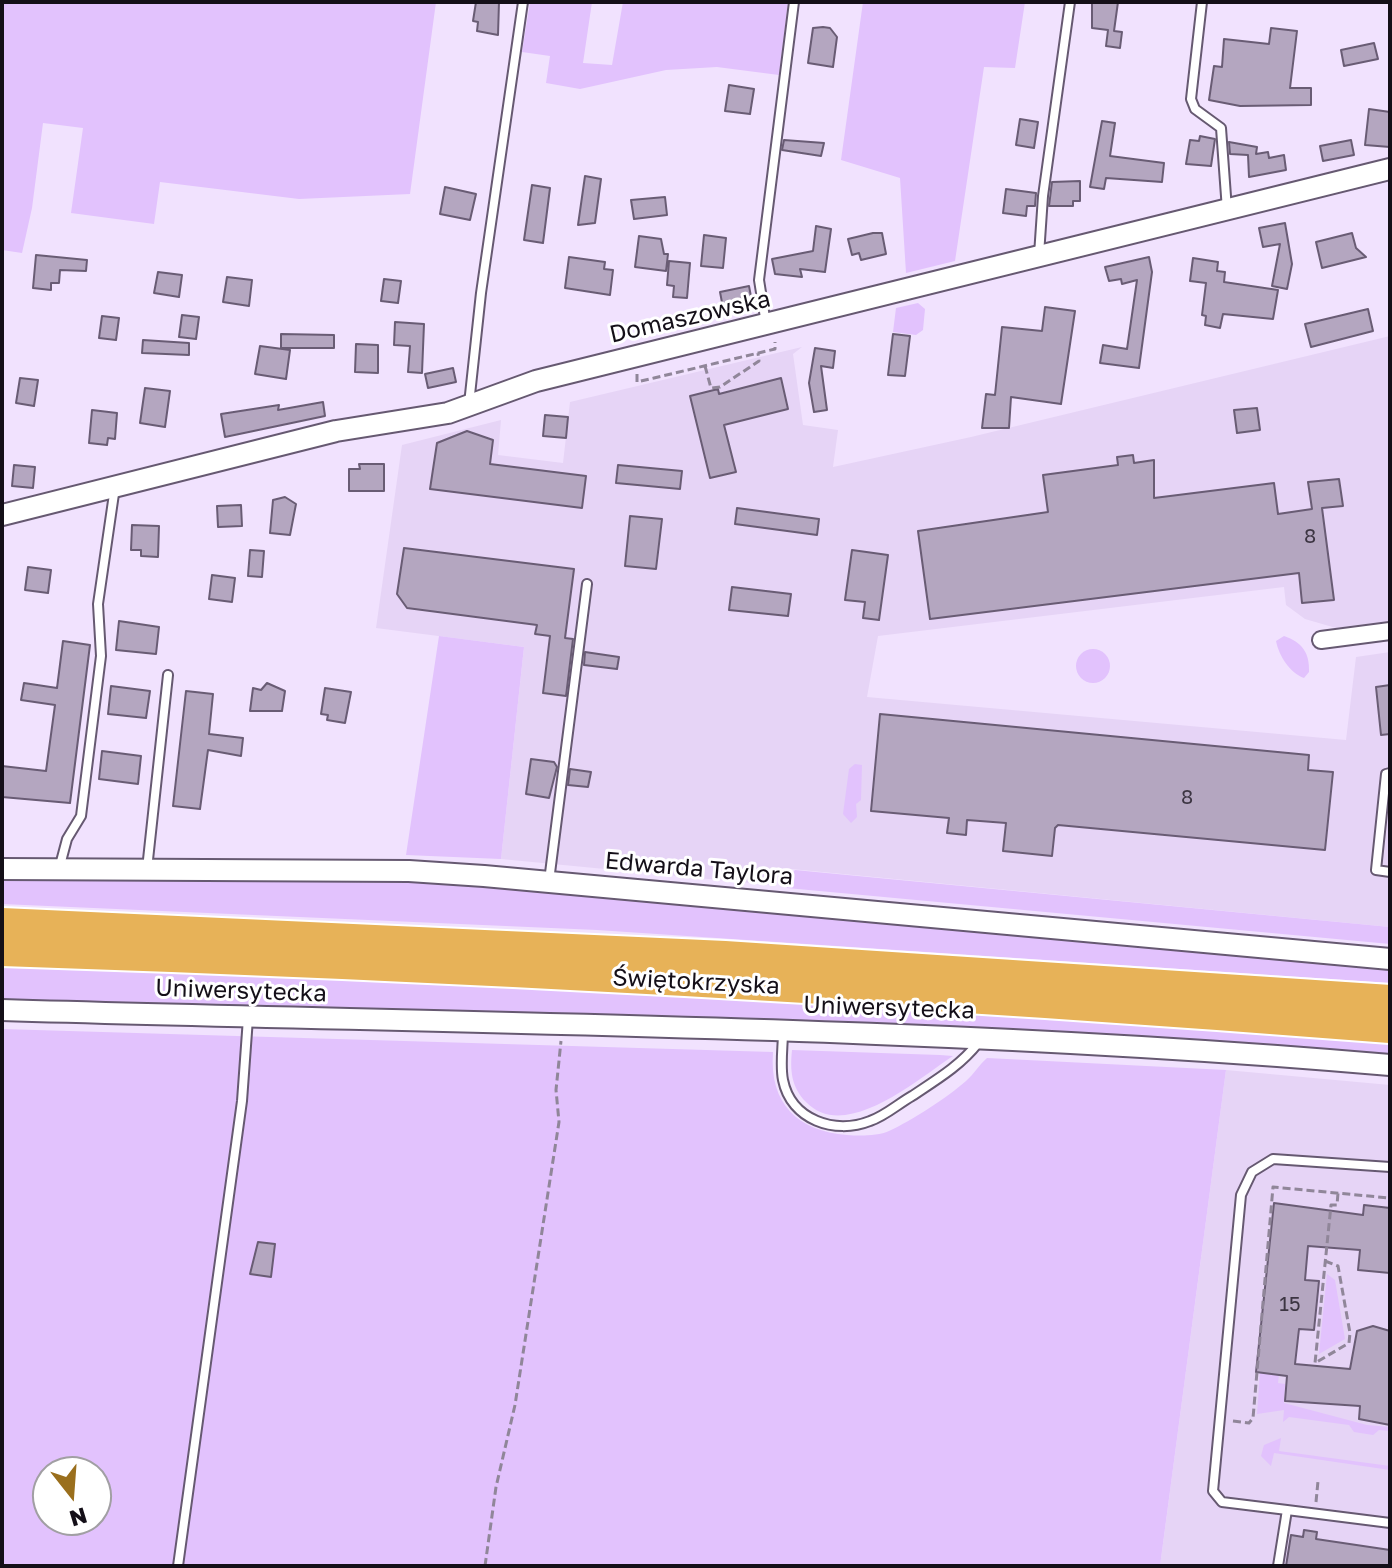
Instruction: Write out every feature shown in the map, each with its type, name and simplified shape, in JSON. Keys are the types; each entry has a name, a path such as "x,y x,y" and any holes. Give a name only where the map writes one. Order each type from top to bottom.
{"highway":[{"name":"Świętokrzyska","path":"2,923 725,956 1390,1000"},
{"name":"Świętokrzyska","path":"2,951 585,976 1390,1028"}],"street":[{"name":"Domaszowska","path":"2,515 336,431 432,416 536,381 768,331 1039,257 1390,169"},
{"path":"1321,640 1390,631"},
{"name":"Edwarda Taylora","path":"2,869 409,871 549,881 1390,959"},
{"name":"Uniwersytecka","path":"2,1010 982,1037 1390,1065"}],"lane":[{"path":"469,405 481,293 523,2"},
{"path":"768,331 759,280 794,2"},
{"path":"1039,257 1042,208 1070,2"},
{"path":"1202,2 1191,99 1195,109 1221,128 1227,210"},
{"path":"59,870 67,839 81,816 101,656 98,604 115,486"},
{"path":"549,881 587,584"},
{"path":"147,871 168,675"},
{"path":"1390,773 1386,774 1376,870 1390,872"},
{"path":"178,1566 240,1116 248,1017"},
{"path":"783,1030 783,1078 789,1097 804,1115 826,1125 841,1127 876,1119 962,1063 982,1037"},
{"path":"1390,1167 1286,1158 1265,1162 1252,1172 1241,1195 1213,1491 1216,1500 1390,1523"},
{"path":"1278,1566 1287,1510"}],"path":[{"path":"637,369 637,382 775,349 768,331"},
{"path":"705,366 711,388 720,387 759,361 758,353"},
{"path":"485,1566 496,1487 515,1405 559,1122 556,1090 562,1025"},
{"path":"1220,1420 1249,1423 1253,1418 1273,1187 1390,1198"},
{"path":"1325,1261 1338,1266 1350,1333 1349,1343 1315,1363 1319,1320 1325,1261 1331,1205 1337,1205 1338,1193"},
{"path":"1316,1499 1318,1481"}],"shaded area":[{"path":"2,2 436,2 410,194 299,199 160,182 154,224 71,213 83,128 43,123 32,208 22,253 2,250"},
{"path":"530,2 592,2 583,63 612,65 623,2 788,2 779,75 717,67 666,70 580,89 546,83 550,56 522,52"},
{"path":"863,2 1025,2 1015,68 984,67 955,261 906,273 900,178 841,160"},
{"path":"918,303 925,309 923,330 916,335 893,332 896,308"},
{"path":"1390,336 1390,621 1336,628 1305,619 1286,605 1284,587 878,636 867,697 1346,740 1356,657 1390,652 1390,927 781,868 771,885 501,859 524,647 376,628 402,445 501,420 498,455 563,463 570,402 802,347 793,354 803,425 838,430 833,467"},
{"path":"439,636 524,647 501,859 406,855"},
{"path":"1284,636 1296,641 1306,654 1309,672 1304,678 1290,668 1280,652 1276,641"},
{"path":"1093,649 1105,654 1110,666 1105,678 1093,683 1081,678 1076,666 1081,654"},
{"path":"855,764 862,765 861,800 856,804 857,817 851,823 843,814 849,769"},
{"path":"795,870 1390,927 1390,944 787,888 787,880"},
{"path":"2,879 451,883 1390,967 1390,983 597,930 2,904"},
{"path":"2,965 349,977 870,1007 1390,1044 1390,1058 2,1004"},
{"path":"2,1029 773,1052 776,1086 790,1112 814,1128 852,1135 885,1133 908,1121 958,1087 987,1058 1226,1070 1160,1566 2,1566"},
{"path":"792,1050 953,1056 881,1103 860,1112 840,1115 822,1113 801,1096 793,1078"},
{"path":"1226,1070 1390,1085 1390,1566 1160,1566"},
{"path":"1327,1274 1335,1280 1345,1339 1319,1354"},
{"path":"1260,1372 1279,1374 1278,1383 1285,1384 1284,1403 1367,1425 1390,1427 1390,1431 1379,1430 1373,1435 1354,1432 1349,1425 1289,1417 1283,1422 1284,1410 1257,1414"},
{"path":"1281,1438 1279,1451 1390,1466 1390,1470 1274,1453 1271,1466 1261,1456 1264,1445"}],"building":[{"path":"476,2 499,2 498,35 477,31 478,22 473,21"},
{"path":"1092,2 1118,2 1114,31 1122,32 1120,48 1106,46 1108,30 1092,28"},
{"path":"813,28 830,28 837,37 833,67 808,63"},
{"path":"1271,28 1297,31 1290,88 1311,88 1311,105 1240,106 1209,100 1214,66 1222,67 1224,39 1269,44"},
{"path":"1374,43 1378,59 1344,66 1341,50"},
{"path":"729,85 754,89 750,114 725,111"},
{"path":"1369,109 1390,112 1390,147 1365,145"},
{"path":"1020,119 1038,122 1034,148 1016,145"},
{"path":"1102,121 1115,123 1110,156 1164,163 1162,182 1106,178 1104,189 1090,187"},
{"path":"1200,136 1215,139 1211,166 1186,164 1190,140 1199,141"},
{"path":"784,140 824,143 821,156 782,150"},
{"path":"1351,140 1354,155 1323,161 1320,146"},
{"path":"1229,142 1257,147 1256,154 1268,152 1269,158 1284,155 1286,170 1249,177 1248,155 1230,154"},
{"path":"585,176 601,179 595,223 578,225"},
{"path":"1080,181 1080,201 1073,201 1073,206 1049,206 1052,182"},
{"path":"532,185 550,188 543,243 524,240"},
{"path":"445,187 476,194 470,220 440,214"},
{"path":"1006,189 1036,193 1035,206 1027,206 1026,216 1003,213"},
{"path":"665,197 667,215 634,219 631,200"},
{"path":"1285,223 1292,264 1287,289 1272,286 1280,244 1263,247 1259,228"},
{"path":"816,226 831,229 825,272 800,269 802,277 775,274 772,259 813,251"},
{"path":"882,233 886,254 861,260 859,253 852,255 848,239"},
{"path":"1352,233 1356,248 1366,257 1322,268 1316,242"},
{"path":"704,235 726,238 723,268 701,266"},
{"path":"639,236 661,239 664,254 668,254 666,271 635,267"},
{"path":"36,255 87,260 86,271 60,270 59,283 51,283 51,290 33,288"},
{"path":"569,257 605,262 604,269 613,270 610,295 565,288"},
{"path":"1149,257 1152,272 1139,368 1100,363 1103,345 1127,349 1137,280 1122,284 1121,279 1109,281 1105,267"},
{"path":"1193,258 1218,262 1217,271 1225,272 1224,282 1278,290 1273,319 1223,314 1220,328 1205,325 1206,316 1202,315 1206,283 1190,281"},
{"path":"669,261 690,263 687,298 673,297 674,286 667,285"},
{"path":"158,272 182,275 179,297 154,293"},
{"path":"227,277 252,280 249,306 223,302"},
{"path":"384,279 401,281 398,303 381,301"},
{"path":"749,286 753,307 724,313 720,292"},
{"path":"1045,307 1075,311 1061,404 1011,397 1009,428 982,428 986,394 995,395 1002,327 1042,331"},
{"path":"1368,309 1373,331 1311,347 1305,324"},
{"path":"182,315 199,317 196,339 179,337"},
{"path":"102,316 119,318 116,340 99,338"},
{"path":"395,322 424,324 422,373 408,372 410,346 394,345"},
{"path":"281,334 334,335 334,348 281,348"},
{"path":"893,334 910,336 905,376 888,375"},
{"path":"143,340 189,343 189,355 142,353"},
{"path":"356,344 378,345 378,373 355,372"},
{"path":"260,346 290,350 286,379 255,374"},
{"path":"815,348 835,351 833,368 821,366 827,410 814,412 809,383"},
{"path":"453,368 456,382 428,388 425,374"},
{"path":"20,378 38,380 34,406 16,403"},
{"path":"781,378 788,409 724,425 736,472 710,478 690,396 718,389 719,394"},
{"path":"145,388 170,391 165,427 140,423"},
{"path":"323,402 325,416 225,437 221,414 279,405 278,410"},
{"path":"1257,408 1260,430 1237,433 1234,410"},
{"path":"92,410 117,413 115,439 108,438 107,445 89,443"},
{"path":"545,415 568,417 566,438 543,436"},
{"path":"467,431 493,440 490,464 586,476 582,508 430,489 437,443"},
{"path":"1133,455 1134,463 1154,460 1154,498 1274,483 1278,514 1312,509 1308,482 1339,479 1343,506 1322,508 1334,600 1302,603 1299,573 930,619 918,531 1048,512 1043,475 1118,465 1117,457"},
{"path":"359,464 384,464 384,491 349,491 349,469 360,469"},
{"path":"14,465 35,467 33,488 12,486"},
{"path":"618,465 682,471 680,489 616,483"},
{"path":"285,497 296,504 290,535 270,533 273,500"},
{"path":"241,505 242,526 218,527 217,506"},
{"path":"737,508 819,519 817,535 735,524"},
{"path":"630,516 662,519 656,569 625,566"},
{"path":"132,525 159,526 158,557 141,556 141,550 131,550"},
{"path":"404,548 574,569 565,638 573,639 566,696 543,693 550,636 535,634 537,625 407,608 397,594"},
{"path":"250,550 264,551 262,577 248,576"},
{"path":"852,550 888,555 879,620 863,618 865,602 845,600"},
{"path":"28,567 51,570 48,593 25,590"},
{"path":"212,575 235,578 232,602 209,599"},
{"path":"732,587 791,594 788,616 729,610"},
{"path":"119,621 159,627 156,654 116,650"},
{"path":"63,641 90,645 70,803 2,797 2,766 46,771 55,705 21,700 24,683 57,688"},
{"path":"585,652 619,657 617,669 584,665"},
{"path":"267,683 285,691 282,711 250,711 253,688 261,690"},
{"path":"1390,685 1390,734 1381,735 1376,687"},
{"path":"111,686 150,691 146,718 108,714"},
{"path":"325,688 351,692 345,723 327,720 328,715 321,714"},
{"path":"186,691 213,694 209,734 243,738 241,756 208,750 200,809 173,806"},
{"path":"880,714 1309,755 1308,770 1333,772 1325,850 1058,825 1052,856 1003,851 1006,823 967,820 966,835 947,833 949,818 871,811"},
{"path":"102,751 141,756 138,784 99,779"},
{"path":"531,759 554,762 557,767 549,798 526,794"},
{"path":"570,769 591,772 588,787 568,785"},
{"path":"1274,1203 1363,1215 1364,1205 1390,1208 1390,1273 1358,1270 1360,1250 1308,1246 1305,1280 1319,1281 1314,1330 1299,1329 1295,1364 1350,1369 1357,1331 1373,1326 1390,1331 1390,1425 1359,1419 1360,1406 1285,1401 1287,1376 1256,1372"},
{"path":"258,1242 275,1244 271,1277 250,1274"},
{"path":"1304,1530 1317,1532 1316,1539 1390,1550 1390,1566 1286,1566 1291,1535 1303,1537"}]}
